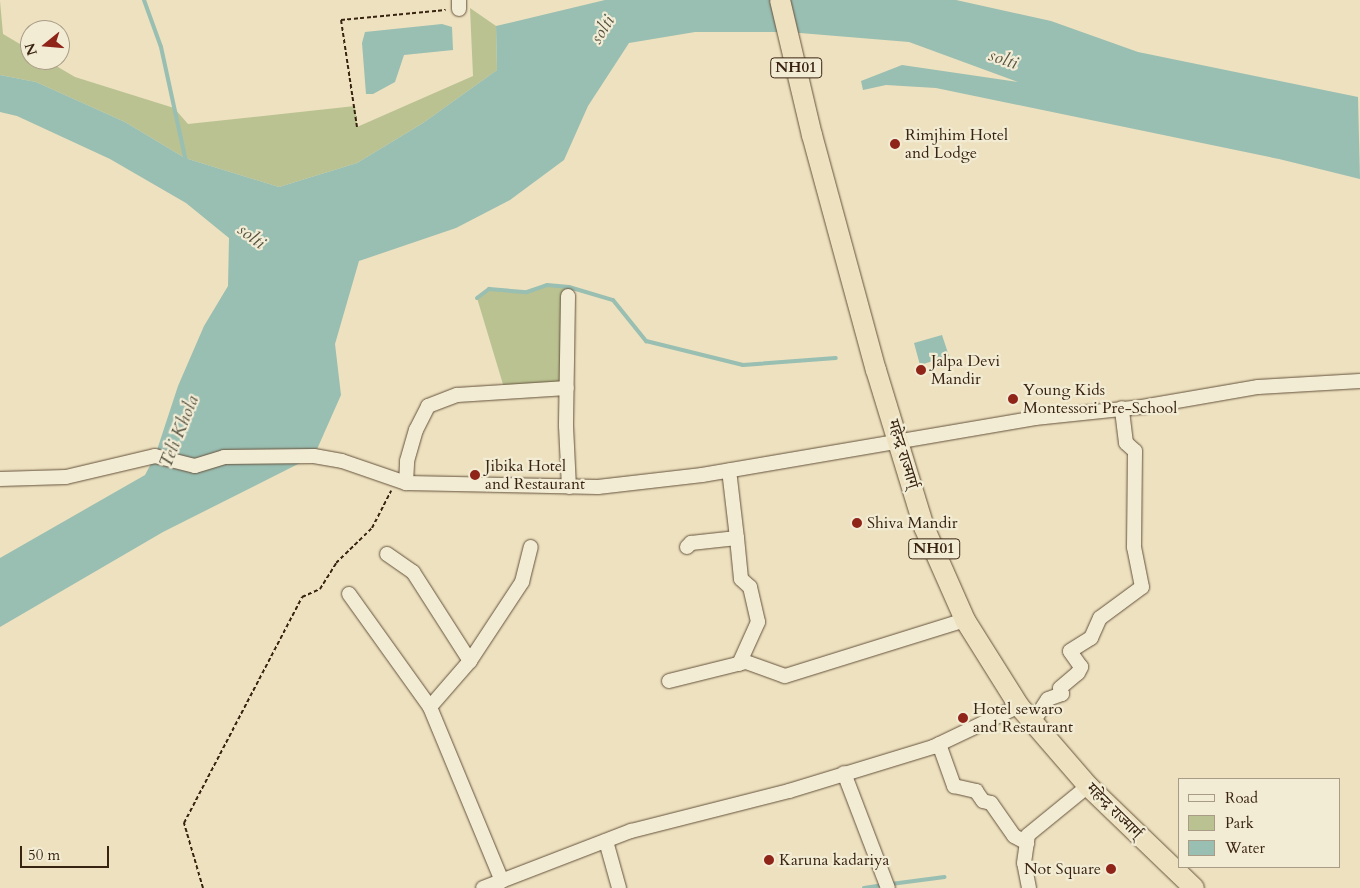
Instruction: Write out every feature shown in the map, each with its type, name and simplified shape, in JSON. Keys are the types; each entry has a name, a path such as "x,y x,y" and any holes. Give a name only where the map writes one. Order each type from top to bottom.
{"highway":[{"name":"महेन्द्र राज्मार्ग्","path":"780,0 812,135 876,370 901,442 924,526 965,620 1019,706 1088,786 1194,888"}],"street":[{"path":"568,296 569,487"},
{"path":"0,479 66,477 155,456 195,466 224,457 314,456 342,461 401,483 598,487 729,470 1035,418 1142,407 1258,387 1360,380"},
{"path":"401,483 416,430 428,406 457,394 567,388"},
{"path":"1033,722 1048,699 1062,694 1060,688 1078,673 1080,667 1070,651 1091,638 1100,618 1142,587 1134,547 1135,451 1126,443 1122,408"},
{"path":"729,470 741,579 750,587 758,622 739,664"},
{"path":"687,547 691,543 737,538"},
{"path":"430,707 470,661 522,582 531,547"},
{"path":"388,554 413,572 470,661"},
{"path":"349,594 430,707 502,881"},
{"path":"669,681 746,662 786,676 965,620"},
{"path":"484,888 606,841 939,744 1019,706"},
{"path":"939,744 954,786 976,791 982,801 992,803 1014,836 1027,843"},
{"path":"844,773 888,888"},
{"path":"1029,888 1024,863 1028,835 1088,786"},
{"path":"606,841 618,888"}],"path":[{"path":"357,127 342,20 459,4"},
{"path":"203,888 184,823 302,597 320,589 336,563 372,528 401,483"}],"green space":[{"path":"0,1 3,34 20,44 20,70 63,70 75,77 174,108 188,124 355,106 357,127 473,76 470,8 496,26 497,70 423,123 357,163 279,187 185,158 125,122 36,82 0,75"},
{"path":"547,285 569,287 567,388 505,391 477,298 489,289 527,292"}],"water":[{"path":"605,0 956,0 1051,21 1138,52 1358,97 1360,179 1279,159 936,88 886,85 863,90 861,81 902,65 1018,82 909,42 788,32 695,32 629,43 588,106 564,160 510,200 456,228 359,261 335,344 341,395 314,456 163,532 0,627 0,558 145,475 155,456 178,386 204,326 228,286 229,238 186,203 110,159 17,116 0,112 0,75 36,82 125,122 185,158 279,187 357,163 423,123 497,70 496,26"},
{"path":"442,24 452,27 453,50 404,55 395,82 373,94 366,94 362,43 365,32"},
{"path":"942,335 949,356 920,365 914,343"}],"waterway":[{"path":"144,0 161,47 186,162"},
{"path":"477,298 489,289 527,292 547,285 569,287 613,300 646,341 743,365 836,358"},
{"path":"891,884 945,877"},
{"path":"864,888 884,885"}],"place":[{"name":"Rimjhim Hotel and Lodge","path":"895,144"},
{"name":"Jalpa Devi Mandir","path":"921,370"},
{"name":"Young Kids Montessori Pre-School","path":"1013,399"},
{"name":"Jibika Hotel and Restaurant","path":"475,475"},
{"name":"Shiva Mandir","path":"857,523"},
{"name":"Hotel sewaro and Restaurant","path":"963,718"},
{"name":"Karuna kadariya","path":"769,860"},
{"name":"Not Square","path":"1111,869"}],"water label":[{"name":"solti","path":"603,30"},
{"name":"solti","path":"1003,60"},
{"name":"solti","path":"251,237"},
{"name":"Teli Khola","path":"180,432"}]}
